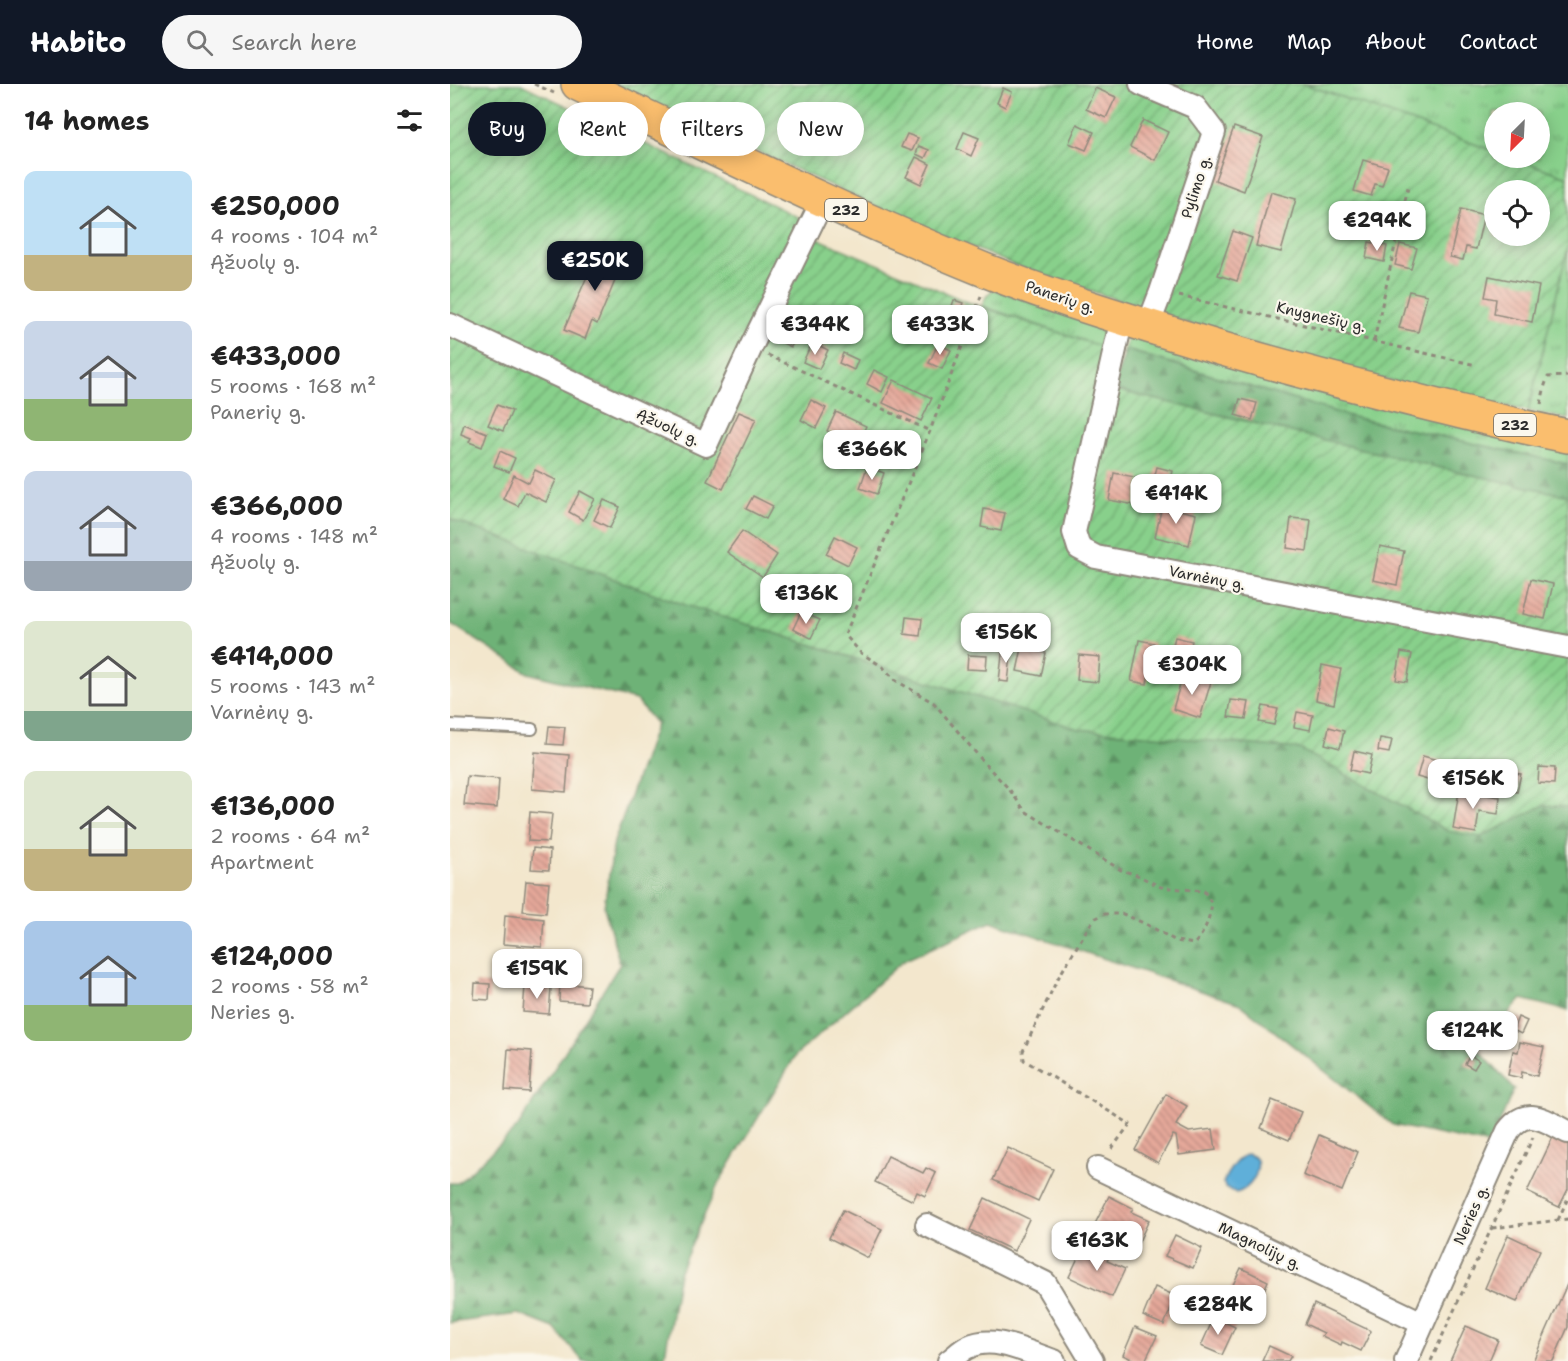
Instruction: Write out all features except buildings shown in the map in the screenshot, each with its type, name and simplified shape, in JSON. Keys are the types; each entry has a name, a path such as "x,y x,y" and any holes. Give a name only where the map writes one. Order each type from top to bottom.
{"main road":[{"name":"Panerių g.","path":"578,84 823,200 991,272 1135,322 1258,360 1536,430 1568,435"}],"street":[{"name":"Pylimo g.","path":"1135,322 1161,292 1214,132 1195,107 1141,84"},
{"name":"Ąžuolų g.","path":"450,326 706,445 823,200"},
{"name":"Varnėnų g.","path":"1135,322 1074,532 1080,548 1096,557 1568,646"},
{"name":"Neries g.","path":"1406,1361 1508,1131 1522,1117 1530,1116 1541,1119"},
{"path":"1541,1119 1568,1132"},
{"name":"Magnolijų g.","path":"1098,1168 1422,1323"},
{"path":"927,1225 1045,1283 1092,1361"},
{"path":"949,1361 968,1347 986,1342 1005,1344 1054,1361"}],"lane":[{"path":"450,725 532,729"}],"path":[{"path":"1374,341 1408,187"},
{"path":"991,272 930,430 844,635 861,653 883,667 896,680 934,702 1009,789 1025,811 1121,870 1161,887 1204,891 1212,904 1209,921 1194,944 1176,941 1123,914 1105,914 1096,918 1057,980 1023,1051 1024,1060 1130,1124 1098,1168"},
{"name":"Knygnešių g.","path":"1161,292 1476,365"},
{"path":"751,347 930,430"},
{"path":"1536,430 1548,377 1568,376"},
{"path":"1431,1361 1541,1119"},
{"path":"1558,1220 1568,1198"},
{"path":"1492,1228 1568,1219"}],"green space":[{"path":"450,84 521,84 558,102 558,156 648,156 648,145 660,151 660,156 671,156 806,221 702,431 450,318"},
{"path":"611,84 1304,84 1484,147 1484,168 1542,168 1568,177 1568,247 1528,411 1307,363 1019,267 899,217 765,155 765,102 660,102 660,107"},
{"path":"1304,84 1568,84 1568,177 1542,168 1550,168 1550,102 1484,102 1484,147"},
{"path":"814,237 967,302 1105,348 1069,541 1568,653 1568,807 1544,805 1481,837 1448,831 1300,749 1079,729 686,605 450,519 450,332 708,455"},
{"path":"1568,247 1568,419 1528,411"},
{"path":"993,289 1109,326 1105,348 982,306"},
{"path":"1132,331 1568,447 1568,464 1356,418 1127,350 1121,355"},
{"path":"1126,350 1356,418 1568,464 1568,496 1436,467 1112,389"},
{"path":"1112,389 1436,467 1568,496 1568,639 1100,551 1088,542 1081,531"},
{"path":"450,519 686,605 1079,729 1300,749 1448,831 1481,837 1544,805 1568,807 1568,1011 1522,999 1477,1048 1514,1089 1490,1145 1393,1125 1240,1004 991,921 903,961 796,1055 718,1184 679,1273 664,1361 583,1361 554,1328 518,1314 450,1323 450,1183 458,1183 517,1128 620,964 604,907 614,842 656,724 636,700 528,673 450,623"}],"water":[{"path":"1247,1154 1257,1160 1257,1170 1250,1184 1236,1193 1223,1183 1232,1166"}]}
